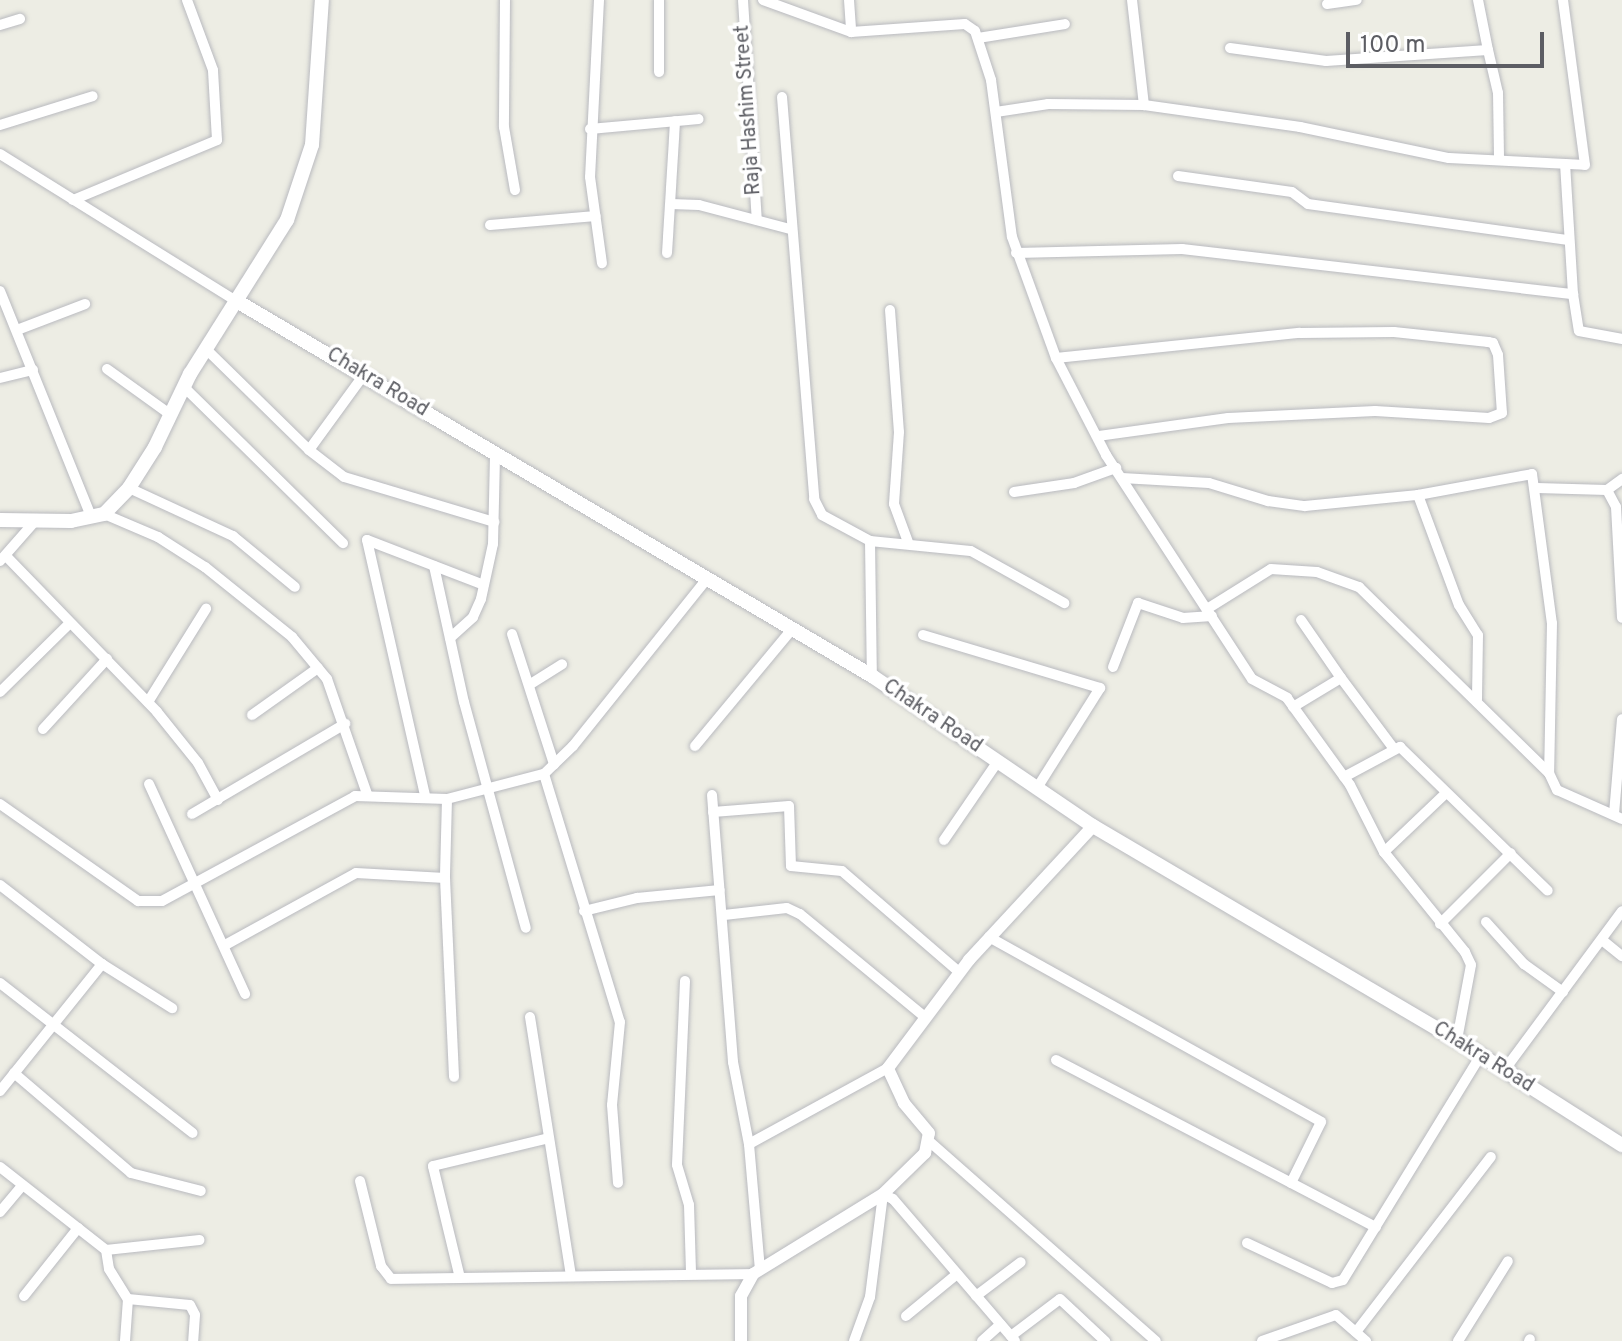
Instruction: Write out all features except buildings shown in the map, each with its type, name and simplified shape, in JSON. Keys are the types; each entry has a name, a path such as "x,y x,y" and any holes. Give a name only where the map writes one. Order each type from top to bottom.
{"main road":[{"path":"0,520 97,515 129,488 206,349 287,220 312,145 323,46 322,0"},
{"name":"Chakra Road","path":"235,300 872,676 1093,826 1457,1040 1622,1145"}],"street":[{"path":"73,200 217,140 213,70 187,0"},
{"path":"505,0 504,127 515,190"},
{"path":"599,0 590,129 602,263"},
{"path":"659,0 659,72"},
{"name":"Raja Hashim Street","path":"743,0 757,220"},
{"path":"763,0 851,32 965,24 978,38 996,112 1000,177 1016,253 1056,358 1119,473 1252,679 1293,707 1344,777 1384,852 1471,965 1457,1040"},
{"path":"849,0 851,32"},
{"path":"1132,0 1144,105"},
{"path":"1327,4 1357,0"},
{"path":"1478,0 1498,93 1499,160"},
{"path":"996,112 1048,104 1144,105 1300,127 1449,158 1585,165 1563,0"},
{"path":"0,25 20,19"},
{"path":"978,38 1065,24"},
{"path":"1230,48 1326,61 1488,50"},
{"path":"0,125 93,96"},
{"path":"782,97 790,229 814,499 834,524 870,541 908,542 971,551 1064,603"},
{"path":"590,129 699,119"},
{"path":"667,253 675,121"},
{"path":"0,154 235,300"},
{"path":"1565,164 1573,294 1579,331 1622,339"},
{"path":"1178,176 1292,192 1308,204 1569,240"},
{"path":"671,204 699,205 790,229"},
{"path":"490,225 596,216"},
{"path":"1016,253 1182,249 1573,294"},
{"path":"0,291 97,515 158,537 205,567 292,637 318,668 345,724 367,794"},
{"path":"17,330 85,304"},
{"path":"890,310 899,432 894,504 908,542"},
{"path":"1056,358 1347,333 1493,343 1498,355 1502,413 1489,418 1375,411 1228,418 1099,436"},
{"path":"206,349 309,450 344,477 494,522"},
{"path":"107,369 171,415"},
{"path":"0,378 33,370"},
{"path":"309,450 363,376"},
{"path":"184,387 343,543"},
{"path":"450,638 473,617 484,585 494,522 495,454"},
{"path":"1014,492 1119,473 1209,483 1268,501 1305,506 1418,495 1532,474 1537,488 1552,623 1549,773"},
{"path":"1537,488 1607,490 1622,479"},
{"path":"129,488 233,536 295,587"},
{"path":"1607,490 1616,507 1619,532 1622,618"},
{"path":"1418,495 1459,605 1478,635 1477,702"},
{"path":"36,520 3,558 148,702 198,763 218,800"},
{"path":"425,796 367,540 484,585"},
{"path":"870,541 872,676"},
{"path":"434,566 488,791 526,928"},
{"path":"1113,667 1138,603 1183,618 1210,613 1271,569 1317,572 1359,587 1549,773 1557,790 1618,816 1622,719"},
{"path":"0,804 138,901 162,901 367,794 447,799 488,791 544,774 707,579"},
{"path":"148,702 206,609"},
{"path":"1301,620 1394,749"},
{"path":"0,692 69,624"},
{"path":"695,746 792,629"},
{"path":"512,634 554,764"},
{"path":"923,635 1100,688 1037,788"},
{"path":"43,729 107,659"},
{"path":"529,685 562,664"},
{"path":"252,715 318,668"},
{"path":"1293,707 1341,678"},
{"path":"192,814 345,724"},
{"path":"1344,777 1400,747 1548,891"},
{"path":"944,840 998,761"},
{"path":"544,774 620,1022 612,1105 618,1183"},
{"path":"149,784 227,944 245,994"},
{"path":"1384,852 1445,794"},
{"path":"712,795 724,915 733,1062 749,1144 756,1272"},
{"path":"447,799 445,878 454,1077"},
{"path":"713,812 789,806 791,866 842,871 959,972"},
{"path":"749,1144 888,1068 959,972 1093,826"},
{"path":"1440,924 1511,853"},
{"path":"227,944 356,873 445,878"},
{"path":"0,885 102,964 172,1008"},
{"path":"584,911 637,898 720,890"},
{"path":"724,915 787,908 800,914 925,1017"},
{"path":"1503,1072 1622,911"},
{"path":"1486,922 1524,964 1563,992"},
{"path":"989,937 1321,1122 1291,1183"},
{"path":"1602,940 1622,956"},
{"path":"0,1091 102,964"},
{"path":"685,981 677,1165 689,1205 691,1274"},
{"path":"0,983 193,1133"},
{"path":"530,1017 571,1276"},
{"path":"1247,1243 1338,1284 1480,1056"},
{"path":"1056,1060 1376,1227"},
{"path":"888,1068 930,1142 1156,1341"},
{"path":"14,1073 131,1173 201,1191"},
{"path":"460,1278 433,1166 549,1138"},
{"path":"741,1341 741,1296 756,1272 883,1194 930,1142"},
{"path":"1356,1332 1491,1157"},
{"path":"0,1167 106,1250 109,1269 128,1299 125,1341"},
{"path":"360,1181 386,1275 398,1280 756,1272"},
{"path":"0,1212 23,1185"},
{"path":"883,1194 1013,1338 1060,1299 1105,1341"},
{"path":"854,1341 870,1297 883,1194"},
{"path":"24,1296 78,1228"},
{"path":"106,1250 199,1240"},
{"path":"1458,1341 1508,1261"},
{"path":"976,1296 1021,1262"},
{"path":"906,1316 957,1274"},
{"path":"128,1299 190,1305 195,1315 193,1341"},
{"path":"1262,1341 1336,1315 1366,1341"},
{"path":"982,1341 1001,1324"}]}
